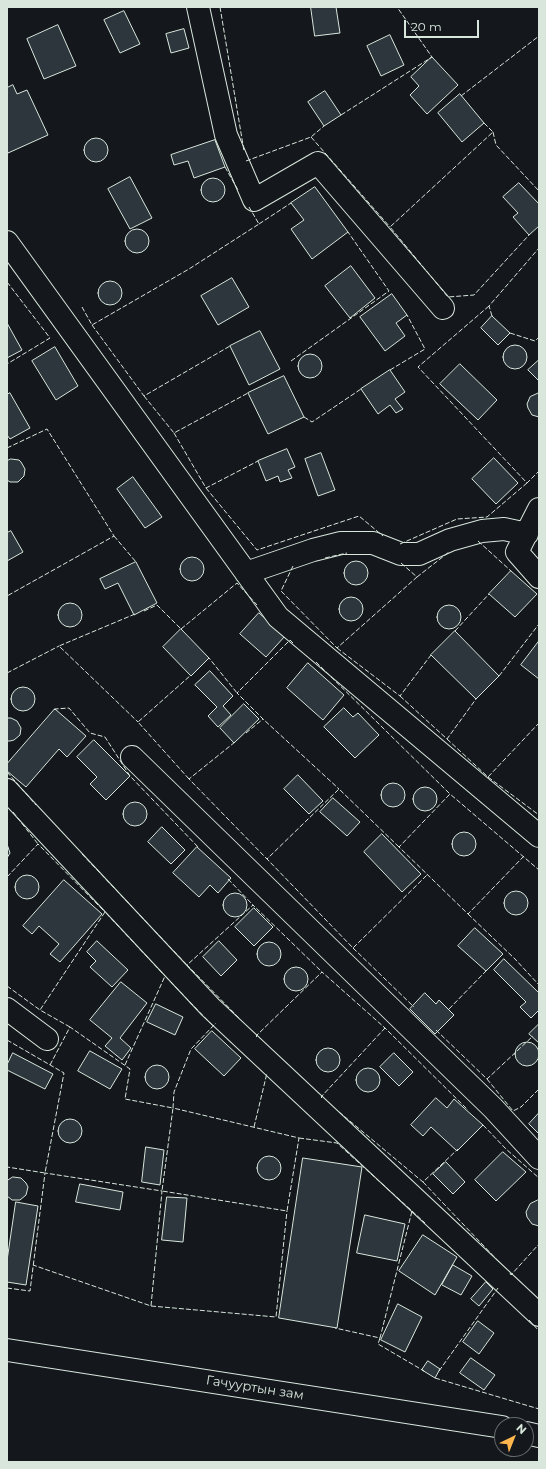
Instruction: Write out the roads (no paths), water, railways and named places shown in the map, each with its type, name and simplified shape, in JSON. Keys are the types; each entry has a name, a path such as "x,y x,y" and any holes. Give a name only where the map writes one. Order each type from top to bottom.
{"street":[{"path":"198,7 226,135 254,200 318,163 443,308"},
{"path":"7,242 278,617 539,836"},
{"path":"539,509 517,552 539,577"},
{"path":"246,573 313,550 341,543 374,543 401,554 419,554 450,540 482,531 504,530 527,534"},
{"path":"132,757 493,1108 539,1158"},
{"path":"7,790 210,1006 539,1315"},
{"path":"7,1009 47,1039"},
{"name":"Гачууртын зам","path":"7,1350 494,1426"}]}
